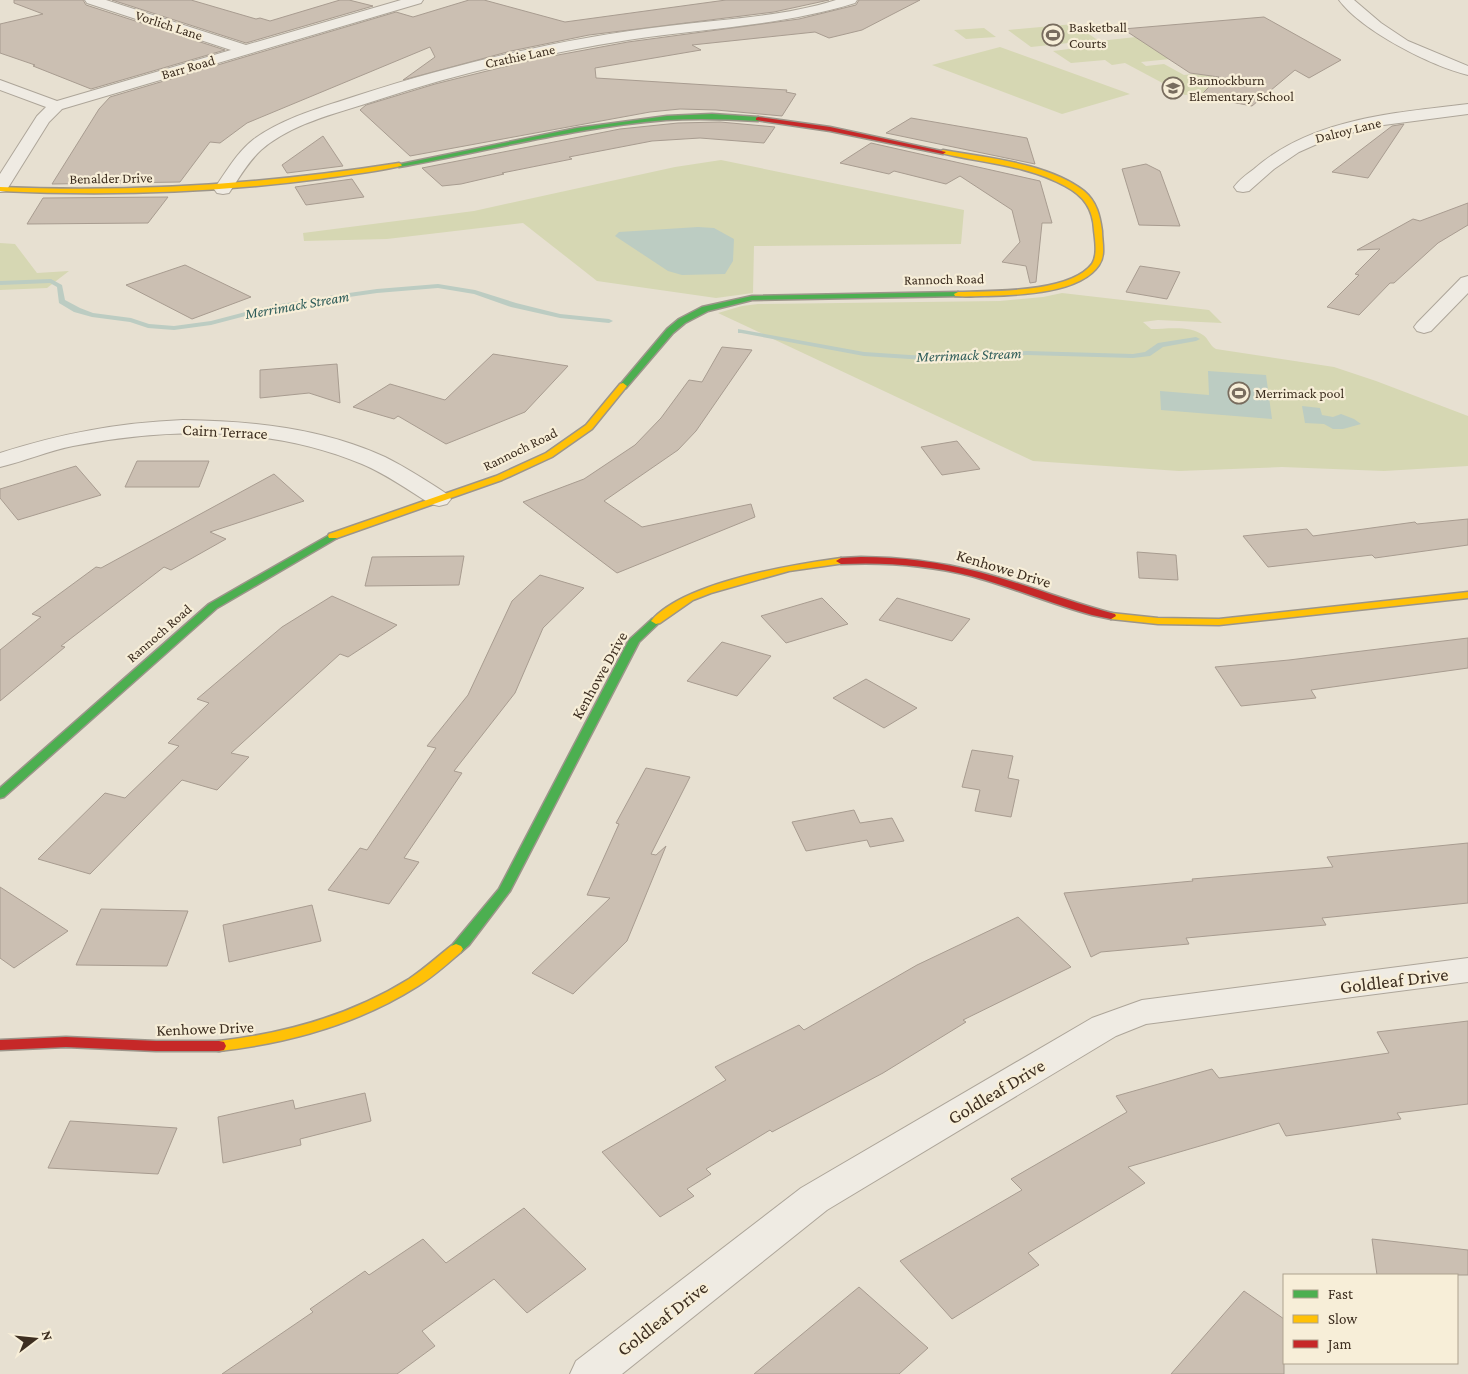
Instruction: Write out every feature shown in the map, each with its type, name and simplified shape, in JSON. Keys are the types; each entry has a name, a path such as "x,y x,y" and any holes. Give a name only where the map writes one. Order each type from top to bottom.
{"street":[{"name":"Vorlich Lane","path":"92,0 246,50"},
{"name":"Crathie Lane","path":"223,189 245,155 277,131 302,120 394,88 479,65 564,47 665,30 765,19 850,0"},
{"path":"1346,0 1376,26 1403,44 1468,71"},
{"name":"Barr Road","path":"56,106 410,1"},
{"path":"0,85 56,106 43,119 0,188"},
{"name":"Dalroy Lane","path":"1244,186 1257,173 1288,150 1328,132 1388,120 1468,109"},
{"name":"Rannoch Road","path":"0,794 213,606 330,538 499,478 570,442 588,427 670,331 693,314 722,304 752,298 1009,293 1048,288 1081,277 1092,269 1099,256 1096,210 1087,199 1068,184 1047,176 1016,167 802,123 711,115 626,121 411,163 223,189"},
{"name":"Benalder Drive","path":"0,188 50,194 223,189"},
{"path":"1424,326 1468,282"},
{"name":"Cairn Terrace","path":"0,460 72,440 146,429 218,427 292,435 358,455 367,458 439,498"},
{"name":"Kenhowe Drive","path":"0,1045 66,1042 156,1046 216,1046 260,1042 308,1031 354,1014 414,982 464,942 504,891 634,640 658,618 691,597 748,577 803,565 843,560 913,562 948,567 982,576 1074,607 1115,617 1171,622 1222,622 1468,595"},
{"name":"Goldleaf Drive","path":"591,1374 814,1199 1104,1027 1142,1012 1468,970"}],"green space":[{"path":"1074,24 1099,41 1136,37 1170,59 1141,62 1146,66 1164,64 1184,75 1194,74 1222,77 1203,93 1185,95 1125,63 1112,65 1105,60 1071,63 1053,51 1085,47 1078,42 1031,47 1008,30"},
{"path":"984,28 996,37 966,39 954,30"},
{"path":"1000,47 1130,94 1062,114 932,65"},
{"path":"721,160 964,210 961,244 754,246 753,293 716,298 597,281 523,223 387,239 304,241 303,233 474,211 675,167"},
{"path":"0,243 15,244 37,273 69,271 47,288 0,290"},
{"path":"1062,293 1209,310 1222,323 1158,320 1143,322 1151,329 1178,328 1198,332 1216,349 1334,367 1468,416 1468,466 1384,471 1282,467 1179,471 1033,461 718,313 742,306 758,304 1000,301 1043,297"}],"shaded area":[{"path":"698,227 714,228 734,239 733,261 725,274 682,275 668,271 615,236 619,232"},
{"name":"Merrimack pool","path":"1208,371 1266,375 1272,419 1161,410 1160,391 1209,395"},
{"path":"1302,406 1320,408 1322,415 1333,417 1341,414 1361,424 1343,429 1333,429 1324,424 1305,423"}],"building":[{"path":"14,0 83,0 86,5 225,50 91,89 33,66 35,65 0,53 0,24 43,14 14,3"},
{"path":"112,0 191,0 256,19 260,18 270,21 340,0 349,0 373,6 246,43"},
{"path":"469,0 484,0 565,22 726,0 829,0 774,12 589,35 511,51 403,80 435,57 430,47 247,123 220,143 210,142 180,182 52,184 99,109 110,97 396,12 413,17"},
{"path":"859,0 920,0 862,30 829,38 815,32 692,45 701,50 595,68 596,78 787,90 786,92 796,94 782,116 716,110 680,109 650,112 410,156 360,110 366,105 435,84 531,60 628,42 799,19 856,5"},
{"path":"1264,17 1341,60 1309,78 1295,70 1252,106 1200,96 1219,77 1190,73 1123,29"},
{"path":"911,118 1027,138 1035,164 886,133"},
{"path":"720,122 775,127 764,143 700,138 652,141 569,157 572,159 502,173 504,174 461,184 442,186 422,168 620,129 678,123"},
{"path":"1404,124 1368,178 1332,172 1392,126"},
{"path":"323,136 343,166 287,173 282,165"},
{"path":"871,143 1040,181 1052,223 1042,223 1036,282 1030,283 1026,266 1002,262 1020,242 1012,210 960,176 946,184 894,171 889,174 840,163"},
{"path":"1146,164 1160,171 1180,226 1139,225 1122,169"},
{"path":"352,179 364,197 306,205 295,187"},
{"path":"168,197 148,223 27,224 43,198"},
{"path":"1468,203 1468,225 1438,243 1394,283 1390,283 1359,315 1327,307 1359,275 1355,274 1380,249 1357,250 1413,219 1420,221"},
{"path":"185,265 251,297 192,319 126,285"},
{"path":"1140,266 1180,272 1167,299 1126,292"},
{"path":"722,347 752,350 696,431 678,450 604,501 642,527 751,504 755,517 617,573 523,502 584,479 635,445 661,418 689,380 702,382"},
{"path":"493,354 568,366 525,412 446,444 398,416 394,419 353,407 390,384 445,400"},
{"path":"337,364 340,403 309,393 260,398 260,370"},
{"path":"957,441 980,469 942,475 921,447"},
{"path":"137,461 209,461 199,487 125,487"},
{"path":"76,466 101,495 18,520 0,498 0,489"},
{"path":"274,474 304,501 210,532 226,539 171,570 164,567 61,646 65,647 0,701 0,650 41,617 32,614 96,567 101,568"},
{"path":"1468,519 1468,545 1375,558 1372,555 1268,567 1243,536 1307,529 1313,536 1415,522 1417,524"},
{"path":"1137,552 1176,555 1178,580 1139,578"},
{"path":"464,556 459,585 365,586 372,557"},
{"path":"540,575 584,588 543,628 515,693 454,771 462,773 404,858 419,862 389,904 328,890 360,848 367,850 436,748 427,746 468,695 512,601"},
{"path":"332,596 397,625 348,657 340,654 231,753 249,757 217,790 182,780 90,874 38,859 105,793 125,798 179,746 168,743 209,703 197,699 282,627"},
{"path":"822,598 848,624 786,643 761,616"},
{"path":"897,598 970,619 952,641 879,620"},
{"path":"1468,638 1468,668 1311,690 1316,698 1241,706 1215,667 1289,660"},
{"path":"722,642 771,656 737,696 687,681"},
{"path":"866,679 917,708 884,728 833,698"},
{"path":"972,750 1013,756 1008,778 1019,780 1011,817 975,811 980,790 962,787"},
{"path":"646,768 690,777 651,854 656,855 666,846 627,941 573,994 532,973 610,898 587,895 619,824 616,823"},
{"path":"854,810 860,823 892,818 904,841 870,847 867,840 806,851 792,822"},
{"path":"1468,843 1468,903 1322,918 1326,925 1186,938 1189,944 1101,952 1091,957 1064,893 1193,881 1192,879 1333,867 1327,857"},
{"path":"0,887 68,931 14,968 0,958"},
{"path":"312,905 321,941 229,962 223,925"},
{"path":"101,909 188,911 167,966 76,965"},
{"path":"1018,917 1071,967 963,1020 966,1022 883,1073 772,1132 770,1130 706,1169 711,1174 687,1189 694,1196 660,1217 602,1152 726,1080 715,1067 799,1025 804,1030 917,965"},
{"path":"1468,1021 1468,1104 1397,1113 1401,1119 1286,1136 1279,1123 1128,1167 1145,1183 1028,1253 1039,1265 952,1319 900,1261 1022,1190 1011,1179 1127,1112 1116,1096 1212,1069 1219,1078 1389,1053 1377,1032"},
{"path":"365,1093 371,1121 300,1139 301,1145 223,1163 218,1117 293,1100 295,1109"},
{"path":"70,1121 177,1128 158,1174 48,1168"},
{"path":"524,1208 586,1269 527,1313 494,1279 422,1331 435,1346 397,1374 222,1374 313,1312 310,1309 365,1271 369,1275 423,1239 446,1263"},
{"path":"1372,1239 1468,1250 1468,1275 1377,1274"},
{"path":"859,1287 928,1348 899,1374 754,1374"},
{"path":"1244,1291 1283,1318 1284,1374 1171,1374"}],"waterway":[{"name":"Merrimack Stream","path":"0,283 51,281 60,286 62,301 77,310 92,315 131,320 148,326 174,328 211,323 269,308 335,297 377,291 438,286 475,292 514,305 560,316 609,321"},
{"name":"Merrimack Stream","path":"741,331 864,354 925,358 1027,353 1133,356 1147,354 1161,345 1196,339"}],"traffic: fast":[{"path":"399,165 533,138 622,123 712,116 758,119"},
{"path":"623,386 670,331 682,321 705,309 752,298 958,294"},
{"path":"0,794 213,606 333,536"},
{"path":"456,949 464,942 504,891 634,640 656,621"}],"traffic: slow":[{"path":"943,152 1015,166 1067,184 1080,192 1089,201 1095,211 1097,222 1099,254 1095,265 1085,275 1070,282 1031,290 958,294"},
{"path":"0,189 100,192 200,189 299,180 399,165"},
{"path":"333,536 499,478 549,455 589,427 623,386"},
{"path":"656,621 689,598 707,591 788,568 841,561"},
{"path":"1111,616 1158,621 1219,622 1468,595"},
{"path":"219,1046 271,1039 344,1018 391,996 414,982 456,949"}],"traffic: jam":[{"path":"758,119 830,129 943,152"},
{"path":"841,561 900,561 958,570 995,580 1081,609 1111,616"},
{"path":"0,1045 66,1042 156,1046 219,1046"}],"place":[{"name":"Basketball Courts","path":"1053,35"},
{"name":"Bannockburn Elementary School","path":"1173,88"},
{"name":"Merrimack pool","path":"1239,393"}]}
